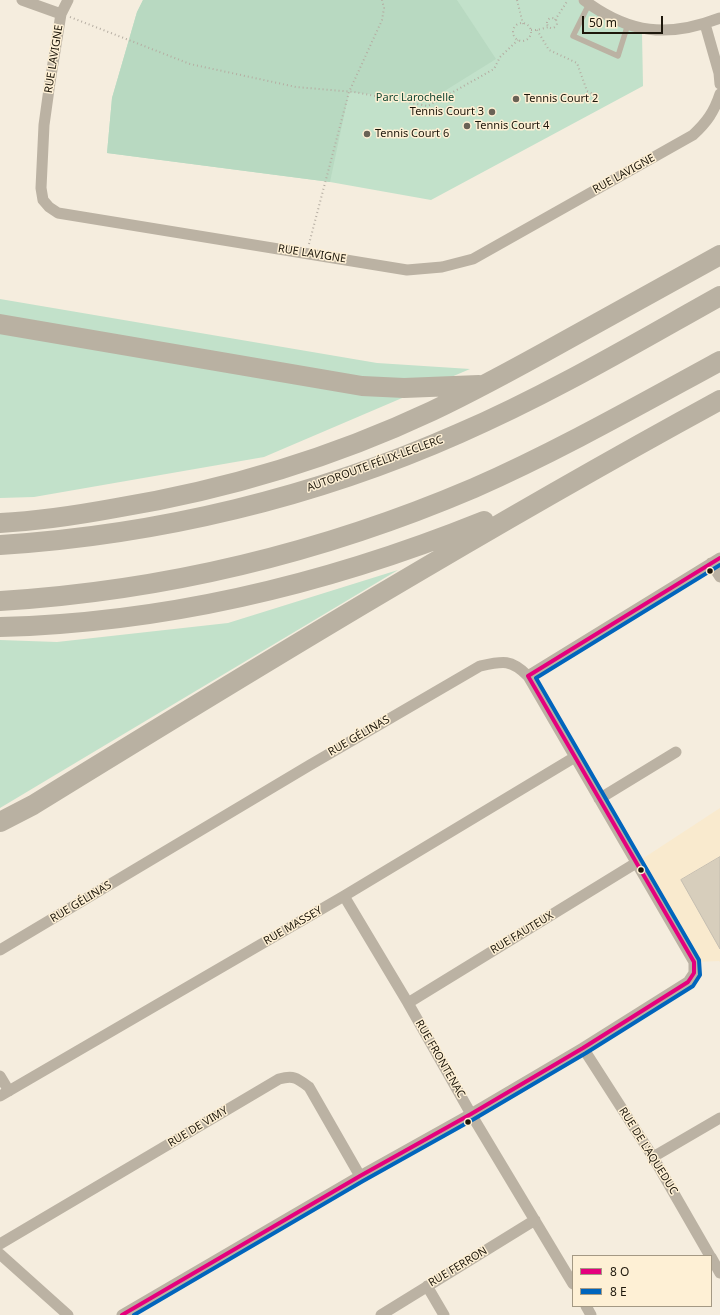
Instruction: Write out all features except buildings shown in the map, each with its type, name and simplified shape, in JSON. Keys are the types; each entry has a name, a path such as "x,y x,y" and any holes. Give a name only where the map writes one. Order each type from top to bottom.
{"highway":[{"path":"0,523 69,516 144,504 199,492 334,452 431,411 485,385 720,255"},
{"name":"AUTOROUTE FÉLIX-LECLERC","path":"0,545 95,535 182,521 267,500 349,476 406,456 487,421 568,380 720,296"},
{"path":"0,324 362,386 404,388 485,385"},
{"path":"0,601 100,591 191,576 280,555 363,530 445,500 525,464 578,438 720,361"},
{"path":"0,822 33,805 369,600 548,495 720,400"},
{"path":"0,627 73,623 150,614 281,588 340,572 408,550 548,495"}],"street":[{"name":"RUE LAVIGNE","path":"22,0 61,14"},
{"name":"RUE LAVIGNE","path":"68,0 61,14 50,82 44,141 41,188 43,200 49,207 58,213 407,270 442,267 473,259 693,135 707,122 715,108 720,94"},
{"path":"587,2 609,17 646,30 669,31 705,24 720,18"},
{"path":"705,24 719,73 720,84"},
{"path":"122,1315 360,1176 471,1114 583,1048 688,982 694,973 694,962 528,676 716,560 720,577"},
{"name":"RUE GÉLINAS","path":"0,950 310,764 480,666 500,662 517,666 528,676"},
{"path":"599,799 676,752"},
{"name":"RUE MASSEY","path":"4,1094 344,896 575,757"},
{"name":"RUE FAUTEUX","path":"408,1003 636,863"},
{"name":"RUE FRONTENAC","path":"344,896 408,1003 471,1114 572,1282"},
{"name":"RUE DE L'AQUEDUC","path":"583,1048 653,1157 710,1255"},
{"path":"0,1076 4,1094"},
{"name":"RUE DE VIMY","path":"0,1244 279,1079 291,1076 300,1080 309,1087 360,1176"},
{"path":"653,1157 720,1118"},
{"name":"RUE FERRON","path":"381,1315 535,1220"},
{"path":"0,1254 68,1315"},
{"name":"RUE DE L'AQUEDUC","path":"712,1259 720,1273"},
{"path":"427,1286 444,1315"}],"lane":[{"path":"587,2 573,36 618,56 628,24"}],"path":[{"path":"307,253 349,92 382,20 384,8 382,0"},
{"path":"517,0 523,24"},
{"path":"518,40 515,36 514,30 518,25 523,24 528,26 531,30 537,30 549,26 553,28 556,27 556,20 568,0"},
{"path":"61,14 190,64 296,87 354,92 428,106 494,69 500,57 518,40 527,40 530,36 531,30"},
{"path":"549,26 547,24 550,19 553,18 556,20"},
{"path":"537,30 549,50 578,63 587,91 597,96"}],"shaded area":[{"path":"720,808 720,962 694,962 636,863"}],"green space":[{"name":"Parc Larochelle","path":"143,0 578,0 592,11 642,33 643,86 431,200 330,182 107,153 112,98 137,12"},
{"path":"143,0 457,0 496,59 430,100 349,92 330,182 107,153 112,98 137,12"},
{"path":"0,299 377,363 470,369 264,457 34,497 0,498"},
{"path":"398,570 0,808 0,640 57,642 228,623"}],"transit line":[{"path":"122,1315 360,1176 471,1114 583,1048 688,982 694,973 694,962 528,676 720,558"},
{"path":"134,1315 363,1181 474,1119 586,1053 693,986 700,975 699,960 536,678 720,565"}],"place":[{"name":"Tennis Court 2","path":"516,99"},
{"name":"Tennis Court 3","path":"492,112"},
{"name":"Tennis Court 4","path":"467,126"},
{"name":"Tennis Court 6","path":"367,134"}]}
